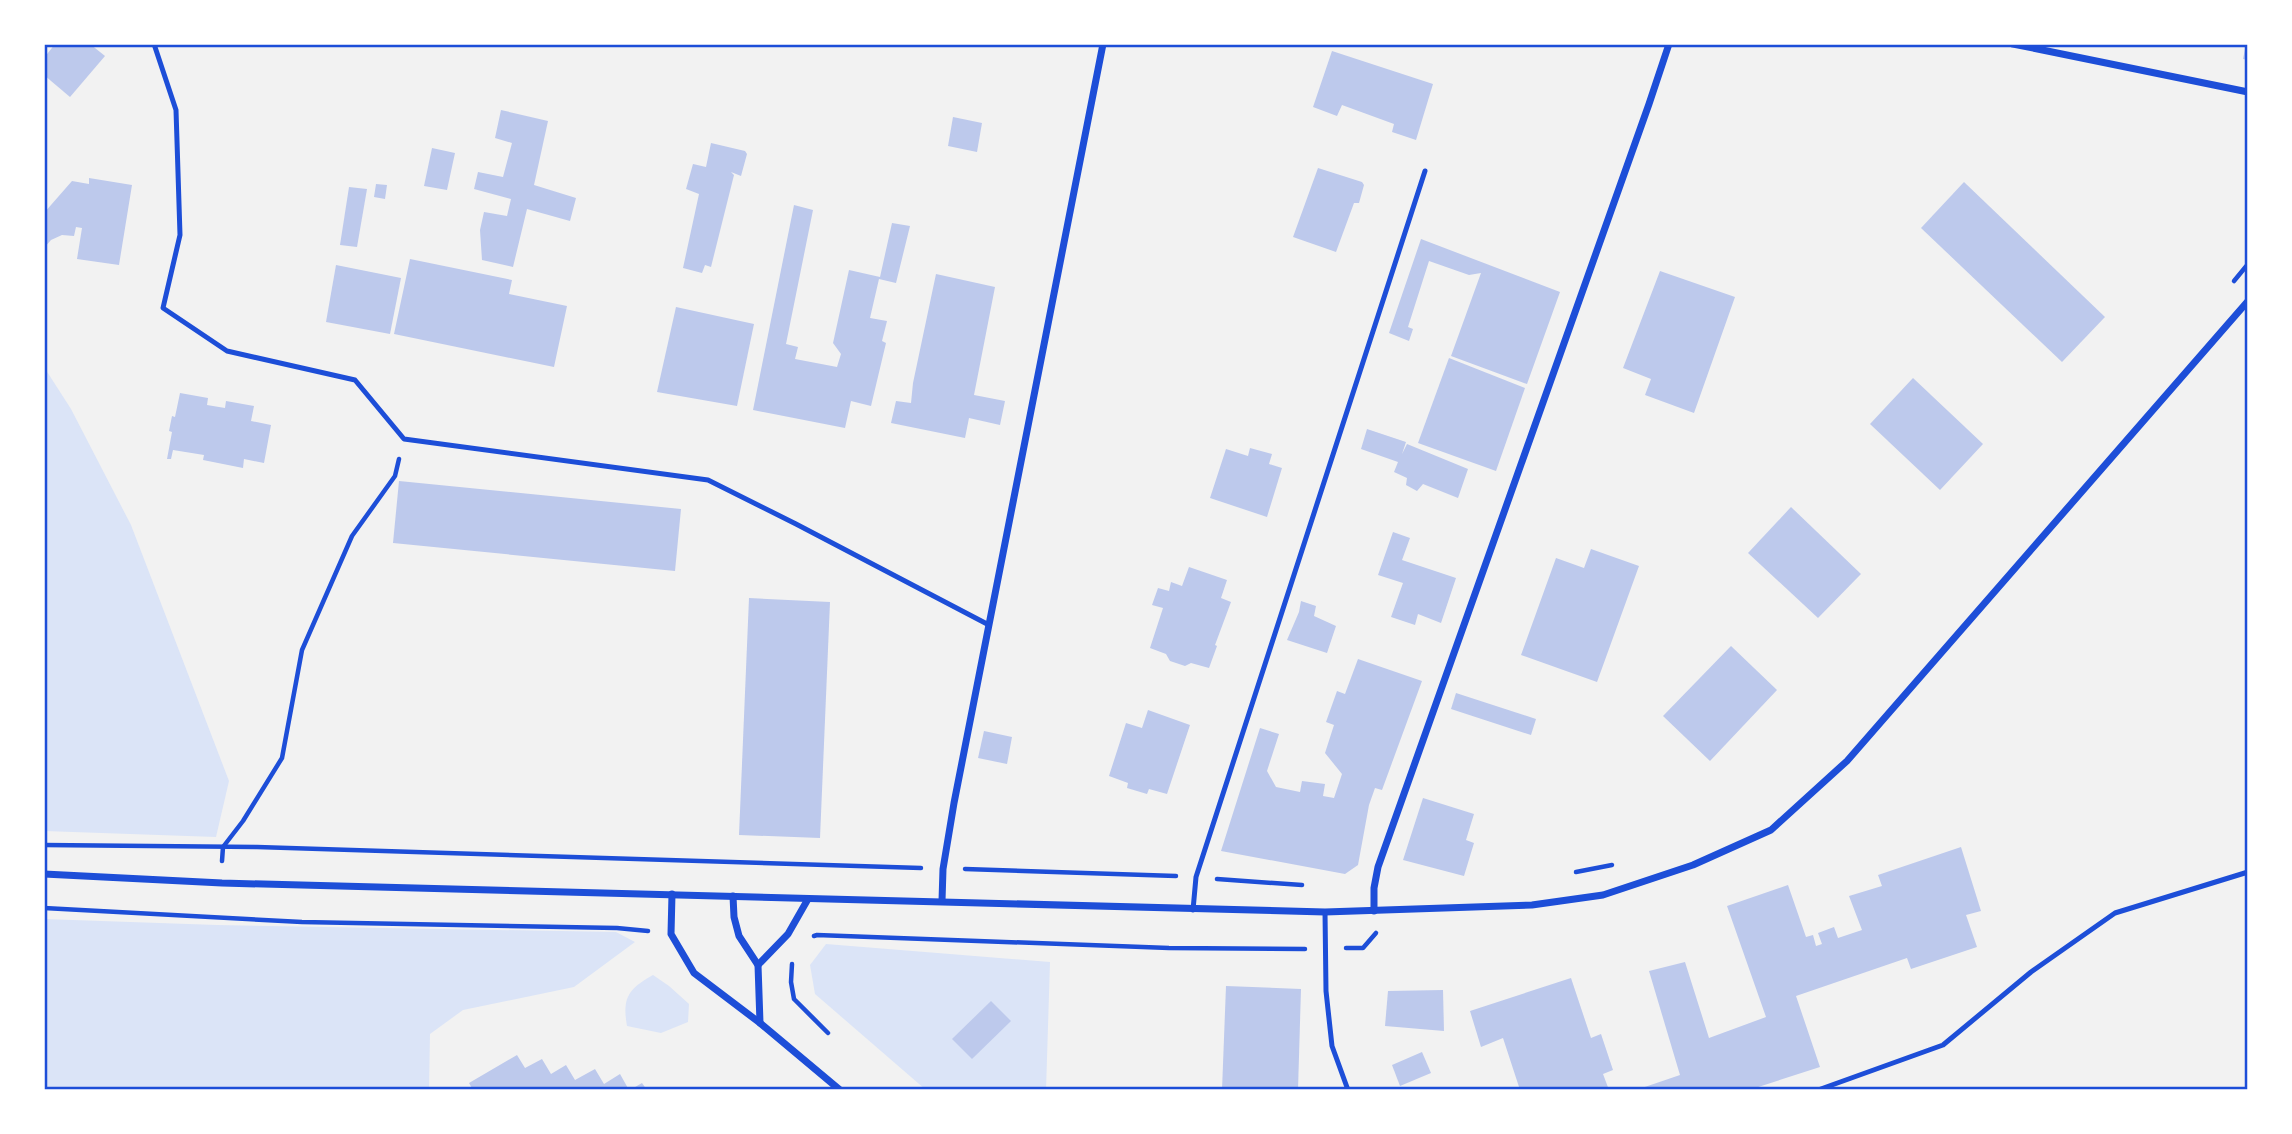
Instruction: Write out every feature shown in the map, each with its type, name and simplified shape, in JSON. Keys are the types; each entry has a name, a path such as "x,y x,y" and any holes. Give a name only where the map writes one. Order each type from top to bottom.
{"street":[{"path":"942,901 943,869 954,803 1103,44"},
{"path":"1374,911 1378,867 1668,44"},
{"path":"2012,44 2248,92"},
{"path":"44,874 222,883 1325,912 1532,905 1603,895 1693,865 1770,830 1847,761 2248,301"},
{"path":"672,894 671,934 694,973 760,1023 839,1090"},
{"path":"733,896 734,917 739,936 758,965 760,1023"},
{"path":"758,965 788,934 808,899"}],"lane":[{"path":"154,44 176,110 180,235 163,308 227,351 355,380 404,439 708,480 989,625"},
{"path":"1193,910 1196,877 1425,171"},
{"path":"1818,1090 1943,1045 2031,972 2115,913 2248,872"},
{"path":"1325,912 1324,949 1332,1046 1348,1090"}],"path":[{"path":"222,883 223,847 243,821 282,758 302,650 352,536 395,476 404,439"},
{"path":"44,908 302,922 617,928 671,934"},
{"path":"788,934 1156,948 1324,949"},
{"path":"808,940 817,935"},
{"path":"797,953 791,974 794,999 828,1033"}],"shaded area":[{"path":"44,367 71,409 131,525 229,781 216,837 44,831"},
{"path":"44,919 616,932 635,942 574,987 463,1010 430,1034 429,1090 44,1090"},
{"path":"826,944 1050,962 1046,1090 926,1090 815,994 810,965"},
{"path":"653,975 689,1004 688,1022 661,1033 627,1026 625,1008 629,995"}],"building":[{"path":"55,44 90,44 105,56 70,97 44,75 44,58"},
{"path":"2248,44 2248,60 2243,59"},
{"path":"1332,51 1433,84 1416,140 1392,132 1394,124 1342,105 1337,116 1313,107"},
{"path":"501,110 548,121 534,185 576,198 570,221 527,209 513,267 482,260 480,230 484,212 507,216 511,199 474,189 478,172 503,177 512,143 495,138"},
{"path":"953,117 982,123 977,152 948,146"},
{"path":"711,143 745,151 747,154 741,176 731,172 734,175 711,267 705,265 702,273 683,268 699,194 686,189 693,164 706,167"},
{"path":"432,148 455,153 447,190 424,186"},
{"path":"1318,168 1362,182 1364,185 1359,203 1354,203 1336,252 1293,237"},
{"path":"89,178 132,185 119,265 77,259 82,228 76,227 74,236 62,235 51,240 44,248 44,213 72,181 89,184"},
{"path":"1964,182 2105,317 2062,362 1921,228"},
{"path":"376,184 387,185 385,199 374,197"},
{"path":"349,187 367,189 357,247 340,245"},
{"path":"794,205 813,210 786,344 798,347 795,359 837,367 841,354 833,343 849,270 880,277 892,223 910,226 896,283 879,279 870,318 887,321 882,341 886,343 871,406 851,401 845,428 753,410"},
{"path":"1421,239 1560,292 1527,384 1451,356 1481,273 1469,275 1429,261 1408,327 1413,329 1409,341 1389,333"},
{"path":"410,259 512,280 509,294 567,306 554,367 394,334"},
{"path":"336,265 401,278 390,334 326,322"},
{"path":"1660,271 1735,297 1694,413 1645,395 1651,379 1623,368"},
{"path":"936,274 995,287 974,395 1005,401 1000,425 969,418 965,438 891,423 896,401 911,403"},
{"path":"676,307 754,324 737,406 657,392"},
{"path":"1449,358 1525,388 1496,471 1418,443"},
{"path":"1913,378 1983,444 1940,490 1870,424"},
{"path":"180,393 208,398 207,405 225,408 226,401 254,406 251,421 271,425 264,463 244,459 243,468 203,460 204,455 173,450 171,459 167,459 172,432 169,431"},
{"path":"1367,429 1406,442 1402,454 1407,444 1468,469 1458,498 1423,484 1417,491 1406,485 1407,478 1394,472 1398,462 1361,449"},
{"path":"1250,448 1272,454 1269,464 1282,468 1267,517 1210,498 1226,449 1248,456"},
{"path":"399,481 681,509 675,571 393,543"},
{"path":"1791,507 1861,574 1818,618 1748,553"},
{"path":"1393,532 1410,538 1402,560 1456,578 1441,623 1418,614 1415,625 1391,617 1403,583 1378,575"},
{"path":"1591,549 1639,566 1597,682 1521,655 1556,558 1584,568"},
{"path":"1189,567 1227,580 1221,598 1231,602 1209,668 1191,663 1185,666 1170,661 1166,654 1150,648 1163,608 1152,605 1158,588 1169,591 1171,582 1182,586"},
{"path":"749,598 830,602 820,838 739,835"},
{"path":"1301,601 1316,606 1314,616 1336,626 1327,653 1287,640"},
{"path":"1731,646 1777,690 1710,761 1663,716"},
{"path":"1358,659 1422,681 1382,790 1375,788 1369,805 1358,865 1345,874 1221,851 1260,728 1279,734 1267,771 1276,787 1300,792 1302,781 1325,784 1323,796 1334,798 1342,774 1325,753 1334,725 1326,722 1337,691 1345,694"},
{"path":"1456,693 1536,719 1531,735 1451,709"},
{"path":"1148,710 1190,725 1167,794 1149,789 1147,794 1127,788 1128,783 1109,776 1126,723 1142,728"},
{"path":"984,731 1012,737 1007,764 978,758"},
{"path":"1423,798 1474,814 1466,840 1474,843 1464,876 1403,860"},
{"path":"1961,847 1981,911 1966,915 1977,947 1911,969 1907,958 1796,996 1820,1067 1749,1090 1636,1090 1680,1075 1649,971 1685,962 1709,1038 1766,1017 1727,906 1788,885 1806,937 1813,935 1816,946 1822,944 1818,933 1834,927 1838,938 1862,930 1849,896 1882,886 1878,875"},
{"path":"1571,978 1591,1038 1601,1034 1613,1070 1603,1074 1609,1090 1520,1090 1503,1038 1481,1047 1470,1011"},
{"path":"1226,986 1301,989 1298,1090 1222,1090"},
{"path":"1443,990 1444,1031 1385,1026 1388,991"},
{"path":"991,1001 1011,1021 972,1059 952,1039"},
{"path":"1422,1052 1431,1073 1400,1086 1392,1065"},
{"path":"517,1055 525,1068 542,1059 551,1074 566,1065 575,1080 595,1069 604,1084 620,1074 629,1090 473,1090 469,1083"},
{"path":"642,1083 647,1090 630,1090"}]}
